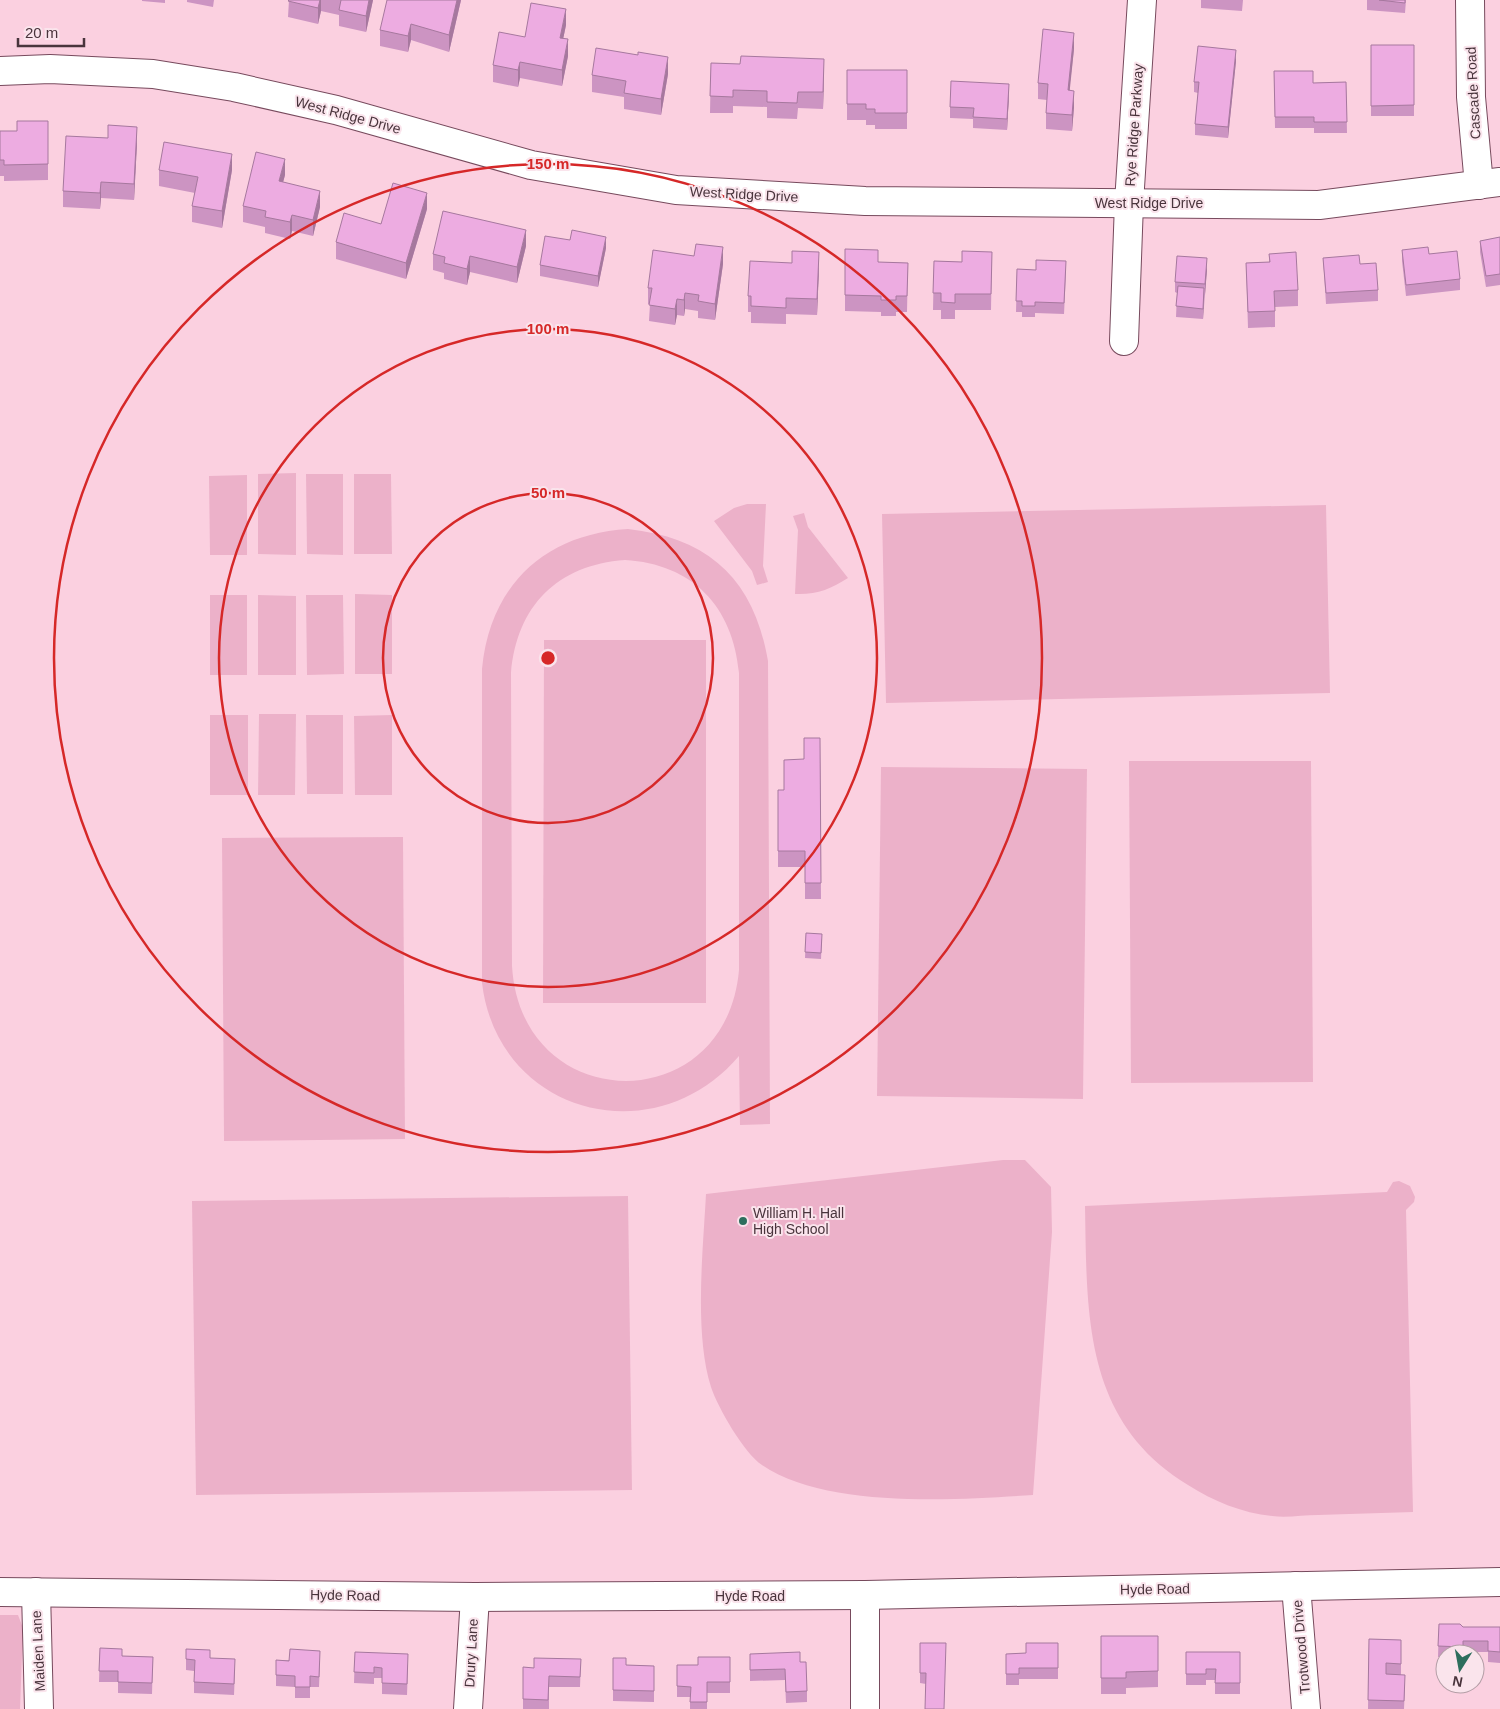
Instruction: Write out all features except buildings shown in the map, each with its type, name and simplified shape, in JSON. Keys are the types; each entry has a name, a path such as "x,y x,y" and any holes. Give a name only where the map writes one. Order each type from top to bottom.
{"street":[{"name":"Rye Ridge Parkway","path":"1124,341 1129,203 1142,0"},
{"name":"Cascade Road","path":"1470,0 1471,97 1490,183"},
{"name":"West Ridge Drive","path":"0,71 50,69 153,74 234,87 336,110 531,165 676,190 865,201 1319,204 1490,183"},
{"name":"Hyde Road","path":"0,1592 475,1597 865,1595 1500,1582"},
{"name":"Trotwood Drive","path":"1296,1586 1306,1709"},
{"name":"Maiden Lane","path":"36,1592 39,1709"},
{"path":"865,1595 865,1709"},
{"name":"Drury Lane","path":"468,1709 475,1597"}],"shaded area":[{"path":"296,473 296,555 258,554 258,474"},
{"path":"306,474 343,474 343,555 307,554"},
{"path":"354,474 391,474 392,554 354,554"},
{"path":"247,475 247,555 210,555 209,476"},
{"path":"747,504 766,504 763,566 768,582 757,585 752,571 714,521 734,508"},
{"path":"1326,505 1330,693 886,703 882,514"},
{"path":"804,513 808,527 848,578 823,590 795,594 798,530 793,516"},
{"path":"628,529 657,534 682,542 705,553 724,568 739,586 752,607 761,632 768,661 770,1124 740,1125 739,1056 704,1087 666,1105 625,1111 585,1106 548,1090 517,1064 494,1028 482,983 482,669 487,639 497,612 510,589 527,569 547,553 571,541 598,533","holes":["625,560 649,563 670,570 689,580 705,593 718,609 728,628 735,649 739,673 739,970 726,1019 699,1054 664,1074 624,1081 584,1073 549,1051 524,1016 512,966 511,673 515,649 522,628 532,609 545,593 561,580 579,570 601,564"]},
{"path":"355,594 392,595 392,674 355,674"},
{"path":"210,595 247,595 247,675 210,675"},
{"path":"258,595 296,596 296,675 258,675"},
{"path":"306,595 343,595 344,674 307,675"},
{"path":"544,640 706,640 706,1003 543,1003"},
{"path":"259,714 296,714 295,795 258,795"},
{"path":"210,715 248,715 248,795 210,795"},
{"path":"306,715 343,715 343,794 307,794"},
{"path":"392,715 392,795 355,795 354,716"},
{"path":"1129,761 1311,761 1313,1082 1131,1083"},
{"path":"881,767 1087,769 1083,1099 877,1096"},
{"path":"403,837 405,1139 224,1141 222,838"},
{"path":"1003,1160 1025,1160 1051,1187 1052,1232 1033,1495 931,1499 856,1495 821,1489 789,1479 762,1465 747,1451 725,1418 714,1396 706,1366 701,1317 701,1292 706,1194"},
{"path":"1399,1181 1410,1186 1415,1197 1414,1202 1406,1210 1413,1512 1283,1517 1261,1514 1239,1509 1207,1496 1188,1485 1154,1459 1128,1430 1110,1397 1098,1362 1091,1325 1087,1286 1085,1206 1387,1192 1393,1182"},
{"path":"628,1196 632,1490 196,1495 192,1201"},
{"path":"0,1615 18,1615 23,1628 20,1709 0,1709"}],"place":[{"name":"William H. Hall High School","path":"743,1221"}]}
